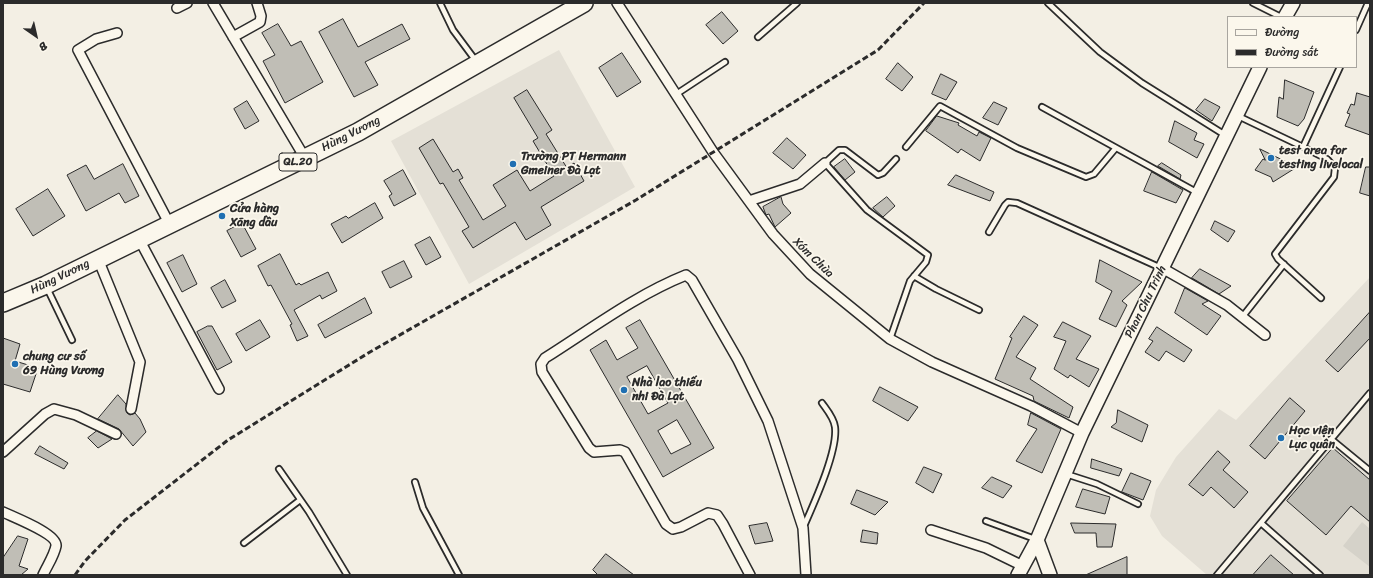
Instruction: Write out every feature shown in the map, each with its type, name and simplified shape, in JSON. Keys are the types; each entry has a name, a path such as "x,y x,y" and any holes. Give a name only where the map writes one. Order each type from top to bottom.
{"highway":[{"name":"Hùng Vương","path":"3,303 46,285 98,258 170,225 358,132 584,3"}],"main road":[{"path":"1286,16 1293,3"},
{"name":"Phan Chu Trinh","path":"1021,570 1037,540 1082,433 1162,268 1200,194 1260,68"},
{"path":"1037,540 1050,575"}],"street":[{"path":"177,8 187,3"},
{"path":"213,3 305,158"},
{"path":"233,37 260,22 261,16 257,3"},
{"name":"Xóm Chùa","path":"617,3 701,136 773,234 806,270 890,339 932,362 1031,406 1082,433"},
{"path":"117,34 96,39 78,50 170,225"},
{"path":"749,201 800,184 825,163"},
{"path":"139,239 219,389"},
{"path":"98,258 140,362 131,409"},
{"path":"1162,268 1227,304 1265,335"},
{"path":"750,575 717,515 708,514 681,527 672,529 666,524 625,452 620,450 594,452 588,448 542,372 541,364 545,358 633,303 671,281 686,275 692,280 738,360 768,421 803,528 806,575"},
{"path":"3,452 45,414 54,409 76,415 116,434"},
{"path":"3,512 48,534 54,540 56,547 43,575"},
{"path":"931,530 986,548 1021,570"}],"lane":[{"path":"440,3 453,30 478,64"},
{"path":"758,37 796,3"},
{"path":"1048,3 1106,57 1142,83 1227,136"},
{"path":"1253,3 1279,16"},
{"path":"1357,28 1368,3"},
{"path":"675,95 725,62"},
{"path":"1303,146 1340,68"},
{"path":"906,147 940,106 1017,148 1086,177 1094,174 1115,149"},
{"path":"1042,107 1115,149 1154,167 1200,194"},
{"path":"1236,115 1303,146 1332,163 1336,172 1276,252 1278,259 1321,298"},
{"path":"890,339 905,293 914,276 926,262 928,255 867,210 825,163 838,150 845,150 878,175 883,173 896,159"},
{"path":"989,232 1005,205 1008,202 1017,203 1162,268"},
{"path":"1243,316 1284,264"},
{"path":"914,276 936,289 979,310"},
{"path":"46,285 72,340"},
{"path":"1217,575 1370,393"},
{"path":"803,528 829,463 835,438 836,427 833,419 822,402"},
{"path":"1331,439 1370,471"},
{"path":"279,469 347,575"},
{"path":"1065,474 1097,484 1138,504"},
{"path":"415,482 423,508 458,575"},
{"path":"244,543 300,500"},
{"path":"986,521 1037,540"},
{"path":"1261,523 1320,575"}],"shaded area":[{"name":"Trường PT Hermann Gmeiner Đà Lạt","path":"559,50 635,187 469,284 391,141"},
{"name":"Học viện Lục quân","path":"1370,277 1370,575 1207,575 1162,536 1150,516 1156,490 1176,457 1219,409 1236,420"},
{"path":"1362,522 1370,529 1370,567 1343,546"}],"building":[{"path":"722,12 738,31 723,44 706,25"},
{"path":"343,19 358,47 402,24 410,39 365,62 378,85 354,97 319,32"},
{"path":"278,24 291,46 301,41 323,82 285,103 263,61 275,55 262,33"},
{"path":"622,53 641,82 617,97 599,68"},
{"path":"898,63 913,77 902,91 886,79"},
{"path":"941,74 957,82 946,100 932,94"},
{"path":"1285,80 1314,92 1304,119 1298,126 1277,117 1279,97 1283,99"},
{"path":"527,90 552,130 546,134 567,168 574,163 584,181 541,207 551,225 526,240 515,222 473,248 462,231 469,227 443,183 440,184 419,148 433,139 453,172 458,169 463,178 459,180 483,220 506,206 493,185 517,170 530,191 554,176 533,141 538,138 514,98"},
{"path":"1357,93 1370,97 1370,135 1345,126 1350,114 1347,113 1351,104 1354,105"},
{"path":"1205,99 1220,107 1212,121 1196,110"},
{"path":"247,101 259,121 245,129 234,109"},
{"path":"994,102 1007,108 998,125 983,118"},
{"path":"937,116 959,123 958,125 977,136 979,132 991,138 980,161 961,149 958,153 926,131"},
{"path":"1175,121 1197,133 1194,140 1204,144 1197,158 1169,142"},
{"path":"787,138 806,155 793,169 773,153"},
{"name":"test area for testing livelocal","path":"1260,149 1297,167 1273,182 1271,177 1255,170 1263,159 1265,160"},
{"path":"845,159 855,172 845,180 834,167"},
{"path":"1162,163 1181,175 1180,179 1158,166"},
{"path":"123,164 139,196 125,203 119,193 86,211 67,175 86,165 94,179"},
{"path":"1366,167 1370,167 1370,196 1360,193"},
{"path":"403,170 416,194 394,206 389,196 392,194 384,181"},
{"path":"1152,172 1183,190 1176,203 1144,191"},
{"path":"956,175 994,192 990,201 948,185"},
{"path":"48,189 65,216 33,236 16,209"},
{"path":"781,197 783,204 791,213 775,227 769,214 766,215 763,207"},
{"path":"887,197 895,206 883,217 873,208"},
{"path":"375,203 383,218 342,243 331,224 346,216 348,218"},
{"path":"1215,221 1235,231 1228,242 1211,230"},
{"path":"242,223 256,249 241,257 227,231"},
{"path":"430,237 441,257 426,265 415,245"},
{"path":"280,254 296,285 299,283 301,285 328,272 337,291 322,299 320,295 294,310 308,336 297,341 290,325 292,324 271,285 268,286 258,266"},
{"path":"183,255 197,284 182,292 167,263"},
{"path":"1100,260 1142,282 1122,301 1127,305 1116,327 1099,319 1112,291 1096,282"},
{"path":"404,261 412,277 390,288 382,272"},
{"path":"1200,269 1231,286 1219,294 1192,278"},
{"path":"225,280 236,301 222,308 211,288"},
{"path":"1185,288 1208,301 1202,304 1221,316 1207,335 1175,313"},
{"path":"365,298 372,313 325,338 318,325"},
{"path":"1370,312 1370,338 1338,372 1326,361"},
{"path":"1024,316 1038,325 1016,357 1036,368 1030,379 1073,407 1069,418 1034,401 1033,396 995,379 1012,338 1010,337"},
{"path":"260,320 270,337 246,351 236,334"},
{"name":"Nhà lao thiếu nhi Đà Lạt","path":"640,320 714,448 663,477 590,350 606,340 617,360 638,348 626,328","holes":["647,366 668,403 648,414 627,377","677,420 691,444 671,454 658,431"]},
{"path":"1063,322 1091,336 1076,359 1099,369 1089,387 1070,375 1068,378 1054,369 1066,341 1054,337"},
{"path":"208,326 212,326 232,362 217,370 197,332"},
{"path":"1157,327 1192,350 1184,362 1166,351 1159,361 1145,352 1153,341 1149,339"},
{"name":"chung cư số 69 Hùng Vương","path":"3,338 20,344 15,361 38,368 30,392 3,384"},
{"path":"880,387 918,407 908,421 873,401"},
{"path":"118,395 126,404 127,413 130,415 135,413 140,419 146,432 133,446 119,429 98,419"},
{"path":"1290,398 1305,411 1265,459 1250,446"},
{"path":"1118,410 1148,425 1142,442 1111,427 1116,423"},
{"path":"1031,413 1061,429 1042,473 1016,461 1037,429 1028,425"},
{"path":"97,431 112,439 98,448 88,438"},
{"path":"40,446 68,463 64,469 35,454"},
{"path":"1333,448 1370,480 1370,522 1351,506 1326,535 1287,501"},
{"path":"1218,451 1230,462 1223,470 1248,492 1234,508 1211,487 1203,496 1189,485"},
{"path":"1092,459 1122,469 1119,476 1091,468"},
{"path":"924,467 942,474 933,493 916,483"},
{"path":"1131,473 1151,481 1143,500 1122,492"},
{"path":"992,477 1012,486 1003,498 982,488"},
{"path":"1083,489 1110,497 1105,514 1076,507"},
{"path":"857,490 888,502 875,515 851,504"},
{"path":"767,523 773,541 755,544 749,526"},
{"path":"1071,523 1116,524 1112,547 1097,547 1096,533 1075,533"},
{"path":"863,530 878,533 877,544 861,542"},
{"path":"18,536 28,539 19,566 28,569 21,575 3,575 3,558"},
{"path":"606,554 634,575 598,575 593,570"},
{"path":"1271,555 1294,575 1253,575"},
{"path":"1127,557 1127,575 1086,575"}],"railway":[{"path":"75,575 85,561 125,520 228,440 370,352 636,200 878,50 924,3"}],"place":[{"name":"test area for testing livelocal","path":"1271,158"},
{"name":"Trường PT Hermann Gmeiner Đà Lạt","path":"513,164"},
{"name":"Cửa hàng Xăng dầu","path":"222,216"},
{"name":"chung cư số 69 Hùng Vương","path":"15,364"},
{"name":"Nhà lao thiếu nhi Đà Lạt","path":"624,390"},
{"name":"Học viện Lục quân","path":"1281,438"}]}
